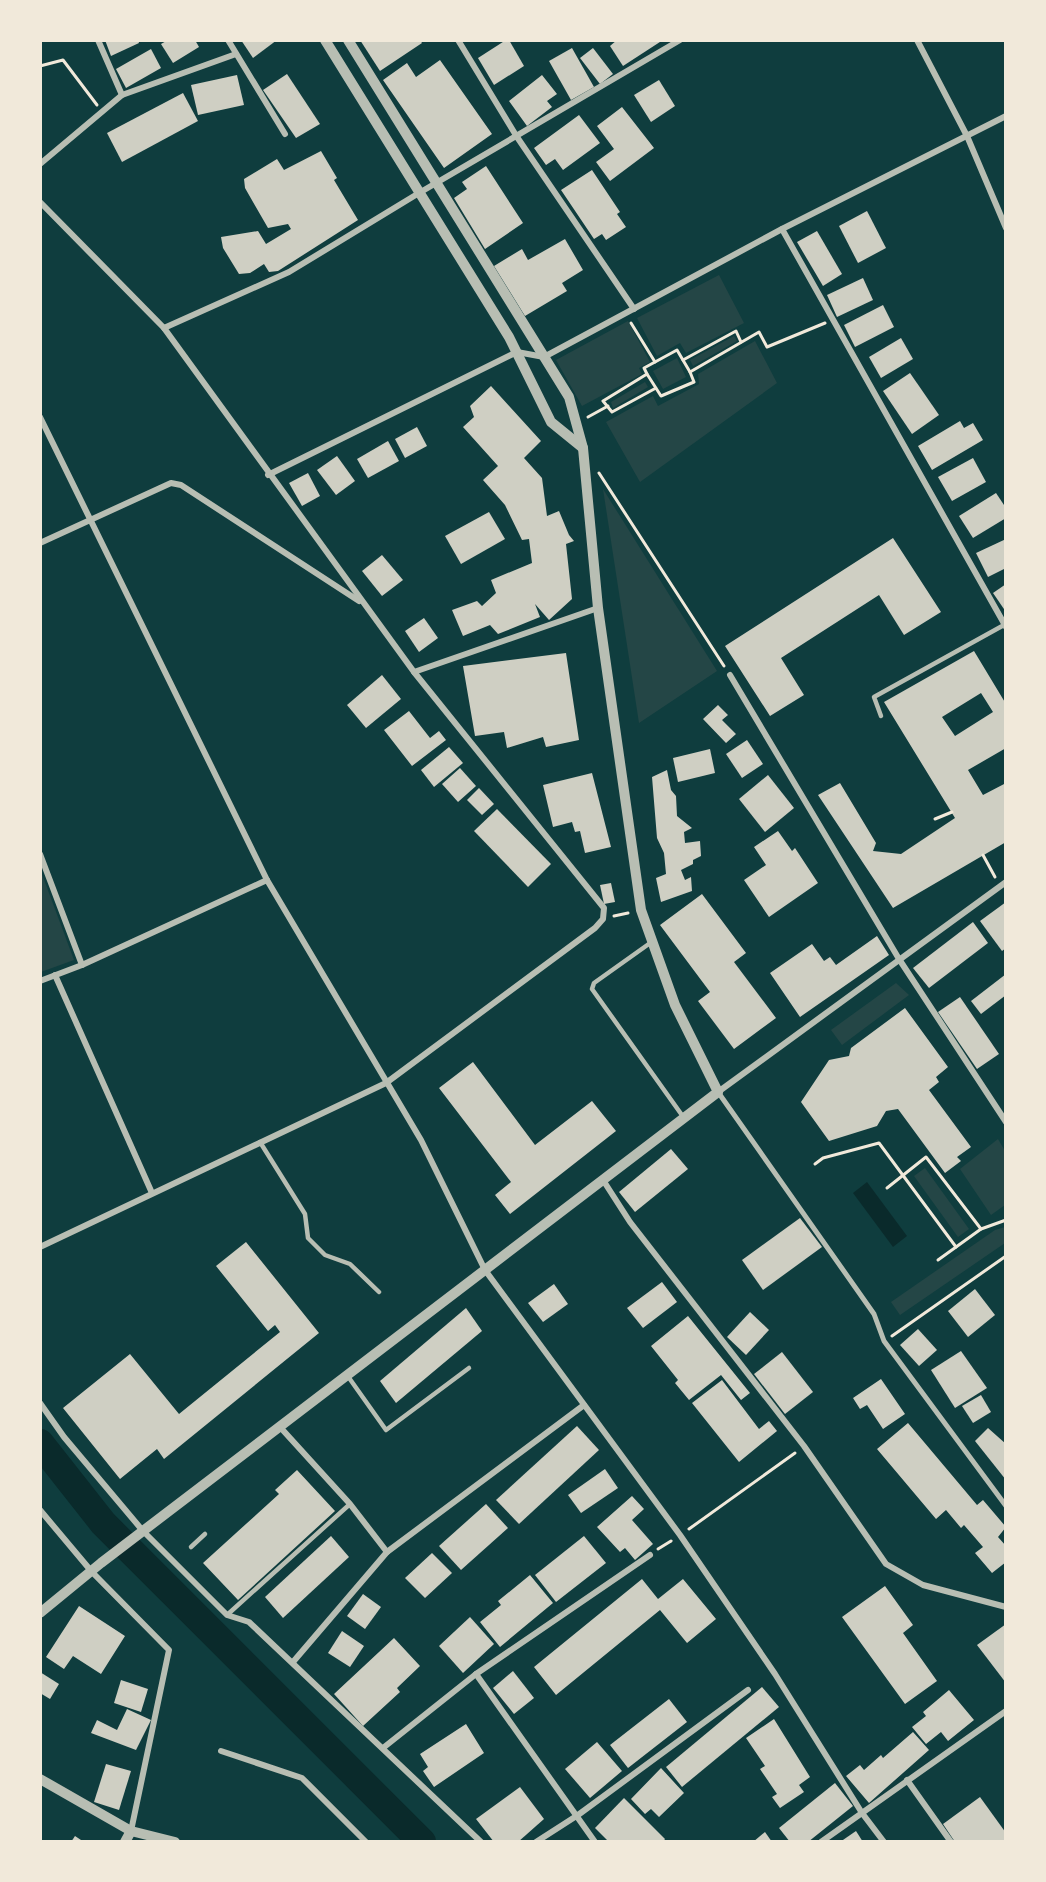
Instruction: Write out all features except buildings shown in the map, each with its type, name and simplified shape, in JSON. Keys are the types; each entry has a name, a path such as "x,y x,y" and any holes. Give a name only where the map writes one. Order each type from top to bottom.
{"street":[{"path":"98,40 122,95"},
{"path":"228,40 285,134"},
{"path":"325,40 517,352 551,422 584,448"},
{"path":"348,40 569,397 584,448 598,608 641,910 675,1005 718,1092 874,1314 884,1341 1005,1506"},
{"path":"458,40 517,137 634,309"},
{"path":"164,328 289,272 680,40"},
{"path":"917,40 966,136 1005,228"},
{"path":"40,164 122,95 236,54"},
{"path":"268,475 517,352 544,357 783,229 1005,116"},
{"path":"40,202 164,328 268,475 414,672 594,892 604,908 603,919 595,928 386,1083 40,1247"},
{"path":"783,229 1005,626"},
{"path":"40,417 267,880 421,1140 485,1270 680,1535 775,1674 862,1813 884,1842"},
{"path":"40,543 160,486 171,483 181,485 362,603"},
{"path":"414,672 598,608"},
{"path":"730,675 899,959 1005,1122"},
{"path":"40,854 82,965"},
{"path":"40,981 82,965 267,880"},
{"path":"40,1613 101,1563 718,1092 1005,882"},
{"path":"55,975 152,1193"},
{"path":"603,1180 630,1222 804,1446 886,1564 923,1585 1005,1607"},
{"path":"40,1403 64,1437 143,1531 227,1616 249,1622 481,1842"},
{"path":"293,1662 387,1552 584,1405"},
{"path":"280,1427 350,1504 387,1552"},
{"path":"40,1510 92,1572 169,1650 132,1831 125,1842"},
{"path":"383,1748 476,1674 650,1555"},
{"path":"476,1674 595,1842"},
{"path":"536,1842 578,1815 748,1690"},
{"path":"821,1842 1005,1711"},
{"path":"221,1751 302,1778 366,1842"},
{"path":"40,1779 132,1831 175,1842"},
{"path":"907,1780 951,1842"}],"lane":[{"path":"881,716 874,697 1005,626"},
{"path":"652,941 594,982 592,989 684,1118"},
{"path":"260,1142 306,1214 308,1238 325,1256 350,1264 380,1292"},
{"path":"347,1376 386,1431 469,1368"},
{"path":"227,1616 350,1504"},
{"path":"191,1547 205,1534"}],"path":[{"path":"40,66 63,60 101,111"},
{"path":"626,314 655,362"},
{"path":"690,372 759,332 767,348 832,320"},
{"path":"682,360 736,332 741,342"},
{"path":"677,350 682,360 694,382 661,396 644,368 677,350"},
{"path":"647,374 603,401 612,412 656,388"},
{"path":"577,424 608,406"},
{"path":"596,468 730,675"},
{"path":"935,819 952,812"},
{"path":"983,855 999,886"},
{"path":"603,919 641,910"},
{"path":"815,1164 824,1158 879,1143 956,1247"},
{"path":"887,1188 926,1158 981,1228"},
{"path":"938,1260 981,1228 1005,1220"},
{"path":"884,1341 1005,1256"},
{"path":"650,1555 804,1446"}],"shaded area":[{"path":"719,275 744,323 686,353 680,343 657,356 637,318"},
{"path":"628,321 650,362 639,368 642,374 582,406 556,360"},
{"path":"734,336 737,341 693,366 690,360"},
{"path":"755,341 777,383 640,482 606,422 653,396 658,406 699,384 698,374"},
{"path":"677,358 686,377 663,389 653,371"},
{"path":"645,382 648,387 613,408 611,402"},
{"path":"603,489 717,671 639,723"},
{"path":"40,869 74,960 41,972 40,972"},
{"path":"896,983 909,995 842,1045 831,1030"},
{"path":"998,1139 1005,1151 1005,1205 991,1215 960,1169"},
{"path":"925,1168 969,1229 958,1237 914,1176"},
{"path":"867,1182 907,1236 893,1247 853,1193"},
{"path":"1005,1227 1005,1243 900,1315 891,1302 995,1230"}],"waterway":[{"path":"40,1443 103,1523 422,1842"}]}
